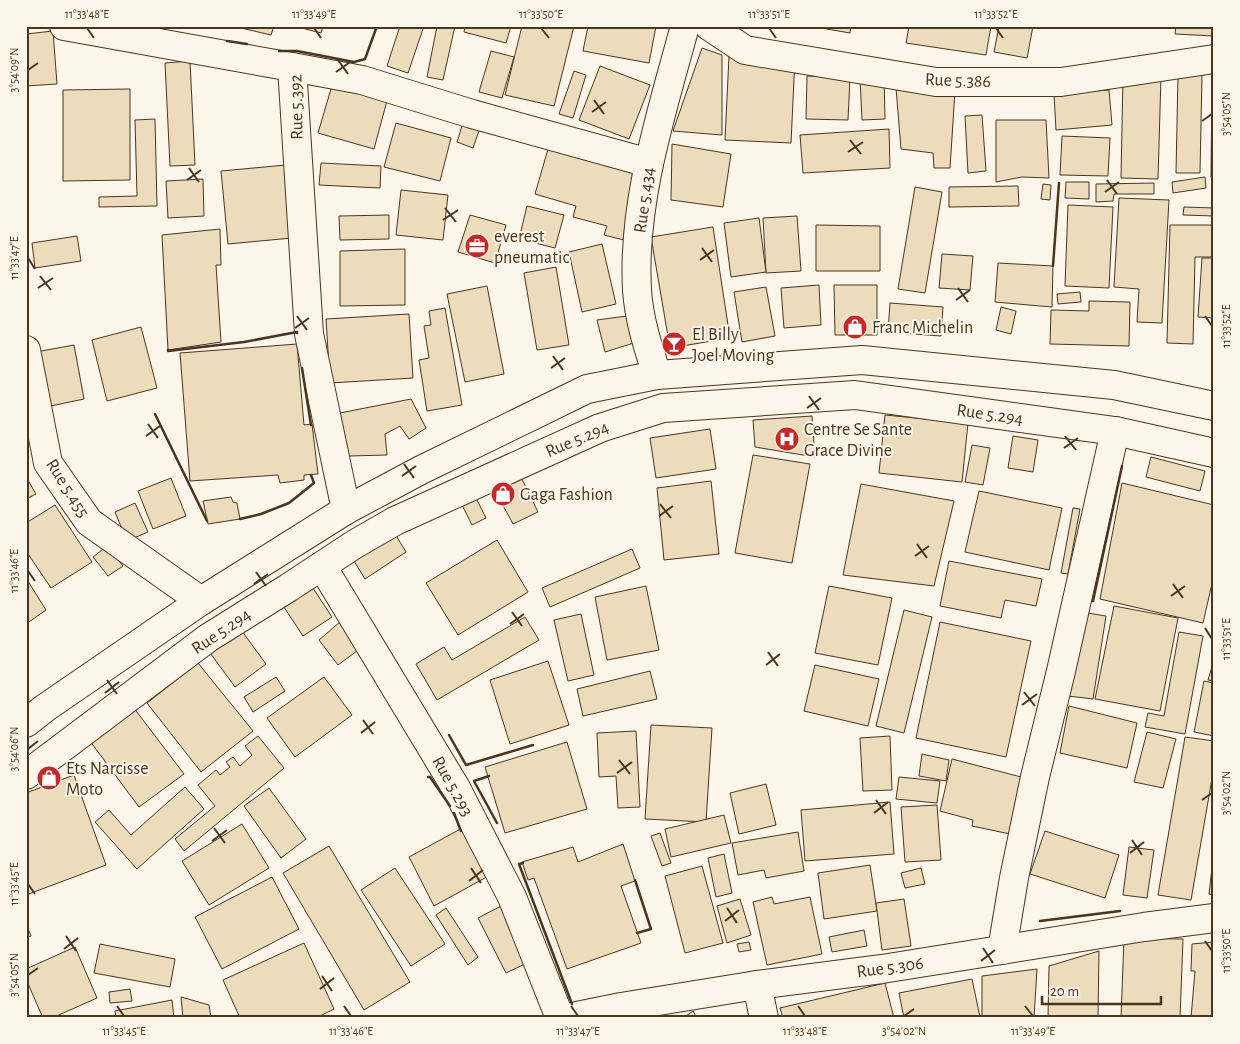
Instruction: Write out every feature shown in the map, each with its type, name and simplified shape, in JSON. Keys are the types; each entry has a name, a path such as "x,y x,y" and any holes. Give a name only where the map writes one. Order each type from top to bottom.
{"street":[{"path":"64,26 292,67"},
{"name":"Rue 5.434","path":"657,375 644,336 637,291 638,238 649,163 685,26"},
{"name":"Rue 5.386","path":"709,26 745,50 936,82 1061,82 1214,59"},
{"name":"Rue 5.392","path":"346,510 309,334 292,67 362,80 472,114 649,163"},
{"name":"Rue 5.455","path":"26,350 48,463 89,522 202,601"},
{"name":"Rue 5.294","path":"26,723 45,708 202,601 346,510 421,470 587,389 657,375 862,360 1114,385 1214,406"},
{"name":"Rue 5.294","path":"26,775 208,638 355,544 404,517 600,428 663,408 855,395 1115,431 1214,453"},
{"path":"1002,950 1014,878 1035,777 1115,431"},
{"name":"Rue 5.293","path":"322,566 456,788 512,896 560,1018"},
{"name":"Rue 5.306","path":"567,1018 621,1007 757,985 1214,918"},
{"path":"757,985 764,1018"}],"building":[{"path":"242,26 274,26 271,35 241,28"},
{"path":"294,26 323,26 321,33"},
{"path":"400,26 424,26 408,73 387,66"},
{"path":"437,26 455,26 443,80 427,77"},
{"path":"465,26 511,26 506,43 464,32"},
{"path":"522,26 574,26 554,106 505,95"},
{"path":"588,26 656,26 649,63 583,51"},
{"path":"821,26 851,26 850,33 821,28"},
{"path":"909,26 991,26 986,55 906,43"},
{"path":"999,26 1033,26 1027,58 994,52"},
{"path":"1176,26 1214,26 1214,36 1175,34"},
{"path":"53,31 57,84 26,86 26,34"},
{"path":"702,48 722,55 722,135 673,131"},
{"path":"491,51 514,57 502,98 479,92"},
{"path":"729,56 795,58 791,143 725,140"},
{"path":"190,61 195,165 170,166 165,63"},
{"path":"600,66 650,85 629,139 579,120"},
{"path":"574,71 586,75 573,118 559,114"},
{"path":"1178,74 1202,75 1200,173 1176,173"},
{"path":"1123,75 1161,76 1158,179 1121,178"},
{"path":"807,76 850,77 848,120 806,119"},
{"path":"884,77 885,119 862,120 860,78"},
{"path":"1212,79 1214,79 1214,177 1211,177"},
{"path":"333,82 388,97 374,149 318,133"},
{"path":"896,88 955,91 950,168 934,168 933,153 901,149"},
{"path":"130,89 130,180 63,181 63,90"},
{"path":"1109,90 1112,125 1056,130 1054,94"},
{"path":"982,115 986,171 968,173 965,116"},
{"path":"155,119 157,206 99,207 99,197 137,196 135,120"},
{"path":"464,119 481,125 473,148 457,142"},
{"path":"996,120 1046,120 1049,178 1022,177 996,182"},
{"path":"396,123 451,138 440,181 384,167"},
{"path":"889,129 890,168 803,173 800,135"},
{"path":"1062,136 1110,138 1108,176 1060,175"},
{"path":"672,144 731,154 723,207 671,200"},
{"path":"548,149 643,175 624,240 604,235 607,226 573,217 576,206 535,194"},
{"path":"321,163 381,166 380,188 319,185"},
{"path":"286,165 292,238 228,244 221,171"},
{"path":"1205,177 1206,188 1173,193 1172,182"},
{"path":"203,179 204,216 168,218 166,181"},
{"path":"1066,182 1089,182 1089,199 1065,198"},
{"path":"1154,183 1154,194 1114,194 1113,201 1096,202 1096,184"},
{"path":"1043,184 1051,185 1050,200 1041,199"},
{"path":"1018,186 1019,206 949,207 949,187"},
{"path":"915,187 942,192 925,293 898,289"},
{"path":"401,190 448,195 443,240 396,235"},
{"path":"1119,198 1169,200 1162,323 1137,322 1139,289 1114,287"},
{"path":"1068,205 1113,207 1109,288 1065,286"},
{"path":"527,206 564,215 555,248 519,239"},
{"path":"1184,207 1214,208 1214,216 1183,215"},
{"path":"389,215 389,239 340,240 339,216"},
{"path":"470,215 506,225 495,263 458,252"},
{"path":"797,216 801,271 766,273 763,218"},
{"path":"759,218 766,272 731,277 724,223"},
{"path":"816,225 880,226 880,271 816,271"},
{"path":"1170,225 1214,225 1214,257 1195,257 1193,344 1167,343"},
{"path":"713,227 730,338 670,348 651,237"},
{"path":"220,229 221,265 216,265 221,342 168,350 162,235"},
{"path":"77,236 81,261 35,268 32,243"},
{"path":"602,244 616,304 582,312 569,252"},
{"path":"405,249 405,305 340,306 340,251"},
{"path":"942,254 973,256 970,290 939,288"},
{"path":"1202,258 1214,258 1214,318 1198,317"},
{"path":"998,263 1053,266 1052,307 995,302"},
{"path":"556,267 569,345 537,350 524,273"},
{"path":"819,285 821,325 784,328 781,288"},
{"path":"834,285 877,285 877,335 835,335"},
{"path":"487,286 504,374 465,382 447,294"},
{"path":"766,287 775,336 742,342 734,292"},
{"path":"1080,292 1081,302 1058,304 1057,294"},
{"path":"1089,301 1130,302 1129,346 1050,344 1051,310 1089,311"},
{"path":"890,303 943,307 941,336 888,332"},
{"path":"1001,307 1016,311 1011,334 996,330"},
{"path":"445,308 462,405 427,411 419,360 429,358 424,326 431,325 429,311"},
{"path":"409,314 413,378 330,383 326,319"},
{"path":"634,315 637,342 605,352 597,320"},
{"path":"141,327 157,388 107,401 92,340"},
{"path":"297,344 304,425 312,424 318,474 304,475 304,480 280,483 278,475 190,481 180,353"},
{"path":"74,345 84,399 46,407 36,352"},
{"path":"411,399 426,428 409,439 400,426 385,434 387,455 349,456 340,413"},
{"path":"885,415 968,423 962,482 879,473"},
{"path":"812,416 815,457 755,447 753,420"},
{"path":"710,429 716,469 656,478 650,438"},
{"path":"1013,436 1038,440 1033,472 1008,468"},
{"path":"972,445 990,448 983,485 965,482"},
{"path":"753,455 810,464 792,563 735,553"},
{"path":"1151,457 1205,471 1200,491 1146,477"},
{"path":"518,471 538,512 513,524 492,485"},
{"path":"26,477 36,494 26,499"},
{"path":"171,478 186,516 153,529 138,491"},
{"path":"711,481 719,554 664,560 657,488"},
{"path":"1122,483 1214,505 1214,575 1203,623 1100,599"},
{"path":"861,484 954,501 934,586 843,575"},
{"path":"979,491 1062,508 1049,570 965,552"},
{"path":"475,496 486,518 472,525 461,503"},
{"path":"231,497 233,502 237,503 240,519 208,524 203,501"},
{"path":"135,503 148,532 127,541 115,512"},
{"path":"55,505 92,562 51,588 26,551 26,523"},
{"path":"1073,508 1080,509 1068,574 1061,573"},
{"path":"389,524 406,552 365,579 348,551"},
{"path":"497,540 528,592 458,635 426,583"},
{"path":"107,546 123,566 108,576 93,557"},
{"path":"632,549 640,568 550,607 542,588"},
{"path":"949,561 1042,579 1036,606 1005,600 1001,618 940,606"},
{"path":"305,576 332,617 303,636 276,595"},
{"path":"26,578 46,610 26,624"},
{"path":"646,586 659,650 607,660 595,597"},
{"path":"829,586 892,598 878,665 815,653"},
{"path":"1114,606 1178,618 1160,711 1095,699"},
{"path":"904,610 932,617 904,733 876,726"},
{"path":"1081,612 1106,616 1093,699 1068,696"},
{"path":"581,614 594,675 568,681 554,620"},
{"path":"525,617 539,640 437,700 416,664 444,647 452,660"},
{"path":"341,621 361,648 338,665 319,640"},
{"path":"940,622 1031,641 1006,757 916,738"},
{"path":"236,623 266,664 235,687 205,646"},
{"path":"1179,632 1203,636 1185,734 1145,727 1148,713 1164,716"},
{"path":"1214,660 1214,681 1208,680"},
{"path":"548,661 569,725 510,744 490,680"},
{"path":"198,663 253,731 201,772 147,703"},
{"path":"815,665 879,679 868,726 804,711"},
{"path":"650,671 657,699 583,716 577,689"},
{"path":"276,677 285,691 253,712 244,697"},
{"path":"324,677 352,715 295,757 267,718"},
{"path":"1204,681 1214,683 1214,736 1194,732"},
{"path":"124,695 184,774 139,807 81,729"},
{"path":"1069,706 1137,723 1127,768 1060,753"},
{"path":"651,725 712,728 706,822 645,819"},
{"path":"636,731 640,807 618,808 616,776 599,777 597,733"},
{"path":"1147,732 1176,739 1163,788 1134,782"},
{"path":"258,736 284,768 184,851 175,839 215,806 198,785 216,770 220,775 230,767 226,762 233,757 240,766 252,755 245,746"},
{"path":"890,736 892,790 863,791 860,738"},
{"path":"1185,737 1214,741 1214,767 1191,900 1158,895"},
{"path":"567,742 587,809 505,833 485,767"},
{"path":"922,754 949,760 946,781 919,776"},
{"path":"952,759 1025,778 1015,835 972,826 973,820 940,811"},
{"path":"74,775 106,865 26,895 26,793"},
{"path":"899,777 940,781 937,803 896,799"},
{"path":"766,784 776,825 739,834 730,793"},
{"path":"185,787 204,809 137,869 95,822 109,810 131,835"},
{"path":"269,788 306,839 281,858 244,806"},
{"path":"890,802 894,854 805,861 801,810"},
{"path":"937,805 941,860 905,862 901,807"},
{"path":"724,815 731,843 671,857 665,829"},
{"path":"242,824 269,868 209,905 182,861"},
{"path":"466,826 492,874 434,906 409,857"},
{"path":"1045,831 1119,855 1105,898 1030,874"},
{"path":"798,832 804,871 766,878 764,870 738,875 732,843"},
{"path":"660,833 671,863 662,866 651,836"},
{"path":"623,844 635,881 621,886 641,943 567,969 534,878 528,880 522,862 573,847 578,862"},
{"path":"329,846 410,982 364,1010 283,873"},
{"path":"1129,847 1154,850 1147,898 1123,895"},
{"path":"724,854 732,893 716,897 708,858"},
{"path":"1214,859 1214,895 1209,894"},
{"path":"870,865 877,911 824,919 818,873"},
{"path":"702,866 723,943 685,953 665,876"},
{"path":"395,868 445,944 411,966 361,890"},
{"path":"921,868 925,884 905,888 901,873"},
{"path":"272,877 299,929 222,969 195,917"},
{"path":"772,897 774,904 810,897 822,954 767,965 753,902"},
{"path":"740,899 751,935 727,943 717,906"},
{"path":"904,899 911,946 882,950 876,903"},
{"path":"503,905 531,961 506,973 478,918"},
{"path":"446,908 478,957 468,965 436,915"},
{"path":"26,923 31,936 26,938"},
{"path":"864,930 867,946 832,952 829,937"},
{"path":"1124,938 1183,939 1180,1018 1121,1018"},
{"path":"749,942 751,950 739,952 737,944"},
{"path":"1214,942 1214,1018 1191,1018 1195,971 1191,971 1192,944"},
{"path":"304,943 334,1009 316,1018 240,1018 223,980"},
{"path":"100,944 175,959 170,987 94,973"},
{"path":"75,947 97,998 52,1018 43,1018 26,979 26,969"},
{"path":"1099,951 1098,1018 1048,1018 1049,966"},
{"path":"1037,969 1034,1018 982,1018 982,976"},
{"path":"972,979 980,1017 904,1018 899,993"},
{"path":"885,983 894,1018 783,1018 780,1008"},
{"path":"130,989 132,1001 110,1003 109,992"},
{"path":"181,997 209,1005 211,1018 183,1018"},
{"path":"172,1000 174,1018 116,1018 115,1011"},
{"path":"693,1011 697,1018 683,1018"}],"wall":[{"path":"279,51 297,51 354,62 365,59 377,26"},
{"path":"227,41 247,44"},
{"path":"1053,266 1059,183"},
{"path":"168,350 244,342 297,333"},
{"path":"302,368 311,425"},
{"path":"155,414 207,521"},
{"path":"1093,601 1122,466"},
{"path":"240,519 261,514 289,503 314,483 311,475"},
{"path":"449,735 466,765 533,745"},
{"path":"489,776 474,781 497,823"},
{"path":"428,777 430,777 450,806"},
{"path":"454,813 461,831"},
{"path":"523,863 519,864 572,1004"},
{"path":"635,880 651,929 637,933"},
{"path":"1040,921 1120,911"}],"place":[{"name":"everest pneumatic","path":"477,246"},
{"name":"Franc Michelin","path":"855,327"},
{"name":"El Billy Joel Moving","path":"674,344"},
{"name":"Centre Se Sante Grace Divine","path":"787,439"},
{"name":"Gaga Fashion","path":"503,494"},
{"name":"Ets Narcisse Moto","path":"49,778"}]}
